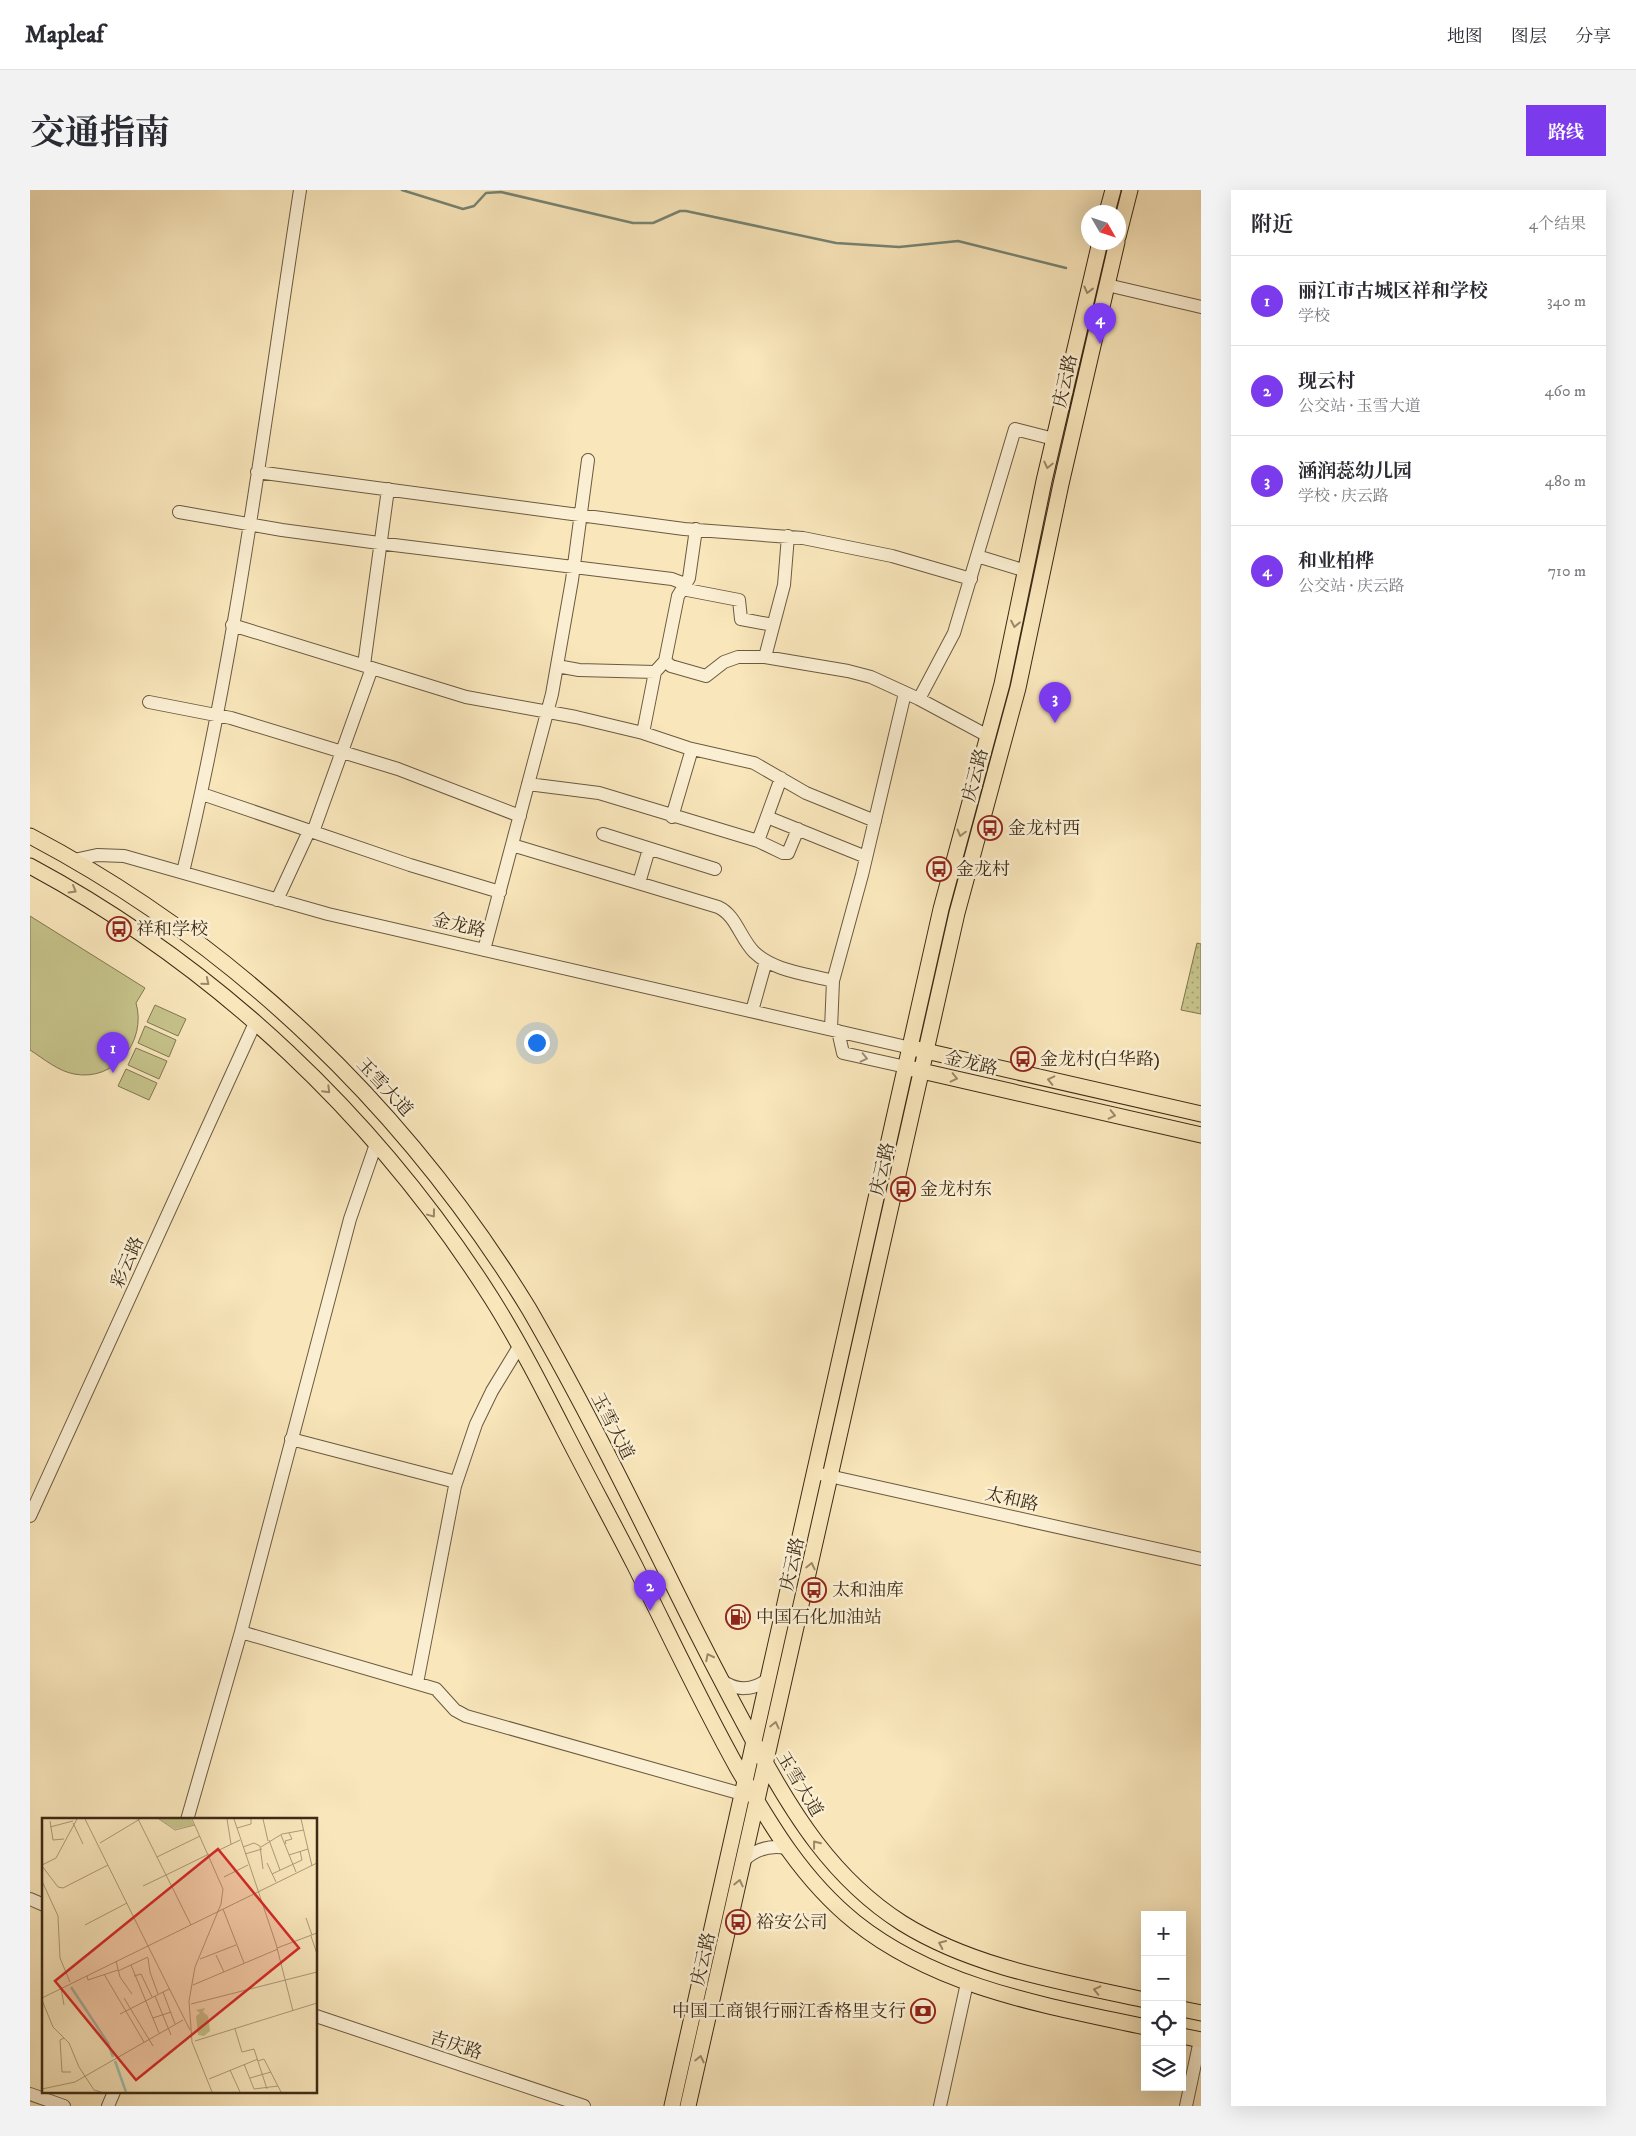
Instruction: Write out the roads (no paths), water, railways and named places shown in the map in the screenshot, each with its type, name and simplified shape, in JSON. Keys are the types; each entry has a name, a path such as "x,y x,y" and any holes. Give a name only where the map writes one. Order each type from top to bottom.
{"main road":[{"path":"1109,205 1112,190"},
{"path":"1126,206 1130,190"},
{"name":"庆云路","path":"672,2106 941,909 1008,657 1054,439 1098,250"},
{"name":"庆云路","path":"688,2106 832,1476 957,913 1029,643 1061,484 1115,250"},
{"name":"玉雪大道","path":"30,836 74,860 168,920 266,997 361,1088 432,1169 495,1256 538,1325 656,1550 721,1680 794,1813 825,1855 858,1890 902,1923 947,1947 979,1959 1141,1999"},
{"path":"30,866 87,898 138,931 199,976 255,1023 325,1089 376,1144 458,1249 520,1345 632,1562 744,1787 758,1802 786,1848 815,1884 856,1923 904,1954 967,1983 1067,2010 1141,2027"},
{"name":"金龙路","path":"911,1048 1201,1114"},
{"name":"金龙路","path":"906,1067 1201,1135"},
{"path":"1186,2010 1201,2013"},
{"path":"1186,2037 1200,2040"}],"street":[{"path":"183,872 202,794 232,624 300,190"},
{"path":"1107,285 1201,307"},
{"path":"919,699 954,634 1016,428 1054,439"},
{"path":"484,950 547,712 557,666 574,566 588,460"},
{"path":"256,472 696,529 788,536 862,549 971,579"},
{"path":"277,900 311,831 342,752 368,666 388,489"},
{"path":"179,512 381,544 672,579 684,586 739,600 742,619 773,626"},
{"path":"644,733 655,672 666,662 678,596 689,578 696,529"},
{"path":"764,658 784,585 788,536"},
{"path":"977,556 1026,571"},
{"path":"232,624 466,697 644,733 692,749 754,762 806,793 875,821"},
{"path":"666,662 671,666 706,676 732,658 764,658 856,673 905,692 988,736"},
{"path":"557,666 580,670 655,672"},
{"path":"834,1030 833,981 875,821 905,692"},
{"path":"148,702 216,715 398,769 520,816"},
{"path":"672,817 692,749"},
{"path":"758,841 781,778"},
{"path":"528,784 599,793 672,817 758,841 782,853 788,853 798,829"},
{"path":"202,794 410,865 500,892"},
{"path":"767,817 866,857"},
{"path":"603,834 715,869"},
{"path":"512,845 723,909 731,916 750,947 766,961 833,981"},
{"path":"638,883 650,849"},
{"name":"金龙路","path":"74,860 97,855 124,856 328,914 911,1048"},
{"path":"752,1011 766,961"},
{"name":"彩云路","path":"30,1516 255,1023"},
{"name":"金龙路","path":"834,1030 843,1053 906,1067"},
{"path":"188,1818 241,1632 350,1219 376,1144"},
{"path":"417,1683 456,1482 476,1424 492,1391 520,1345"},
{"path":"291,1439 456,1482"},
{"name":"太和路","path":"815,1472 1201,1559"},
{"path":"241,1632 436,1689 455,1710 466,1716 744,1787"},
{"path":"721,1680 731,1686 742,1689 753,1688 768,1679"},
{"path":"744,1860 760,1850 773,1847 786,1848"},
{"path":"30,1898 42,1904"},
{"path":"940,2106 967,1983"},
{"name":"吉庆路","path":"318,2017 584,2106"},
{"path":"1186,2106 1200,2040"},
{"path":"30,2094 64,2106"}],"waterway":[{"path":"402,190 463,209 474,206 486,193 501,192 633,223 653,223 680,211 686,211 836,243 899,247 958,241 1066,268"}],"place":[{"name":"和业柏桦","path":"1100,344"},
{"name":"涵润蕊幼儿园","path":"1055,723"},
{"name":"金龙村西","path":"990,828"},
{"name":"金龙村","path":"939,869"},
{"name":"祥和学校","path":"119,929"},
{"name":"金龙村(白华路)","path":"1023,1059"},
{"name":"丽江市古城区祥和学校","path":"113,1073"},
{"name":"金龙村东","path":"903,1189"},
{"name":"太和油库","path":"814,1590"},
{"name":"现云村","path":"650,1611"},
{"name":"中国石化加油站","path":"738,1617"},
{"name":"裕安公司","path":"738,1922"},
{"name":"中国工商银行丽江香格里支行","path":"923,2011"}]}
